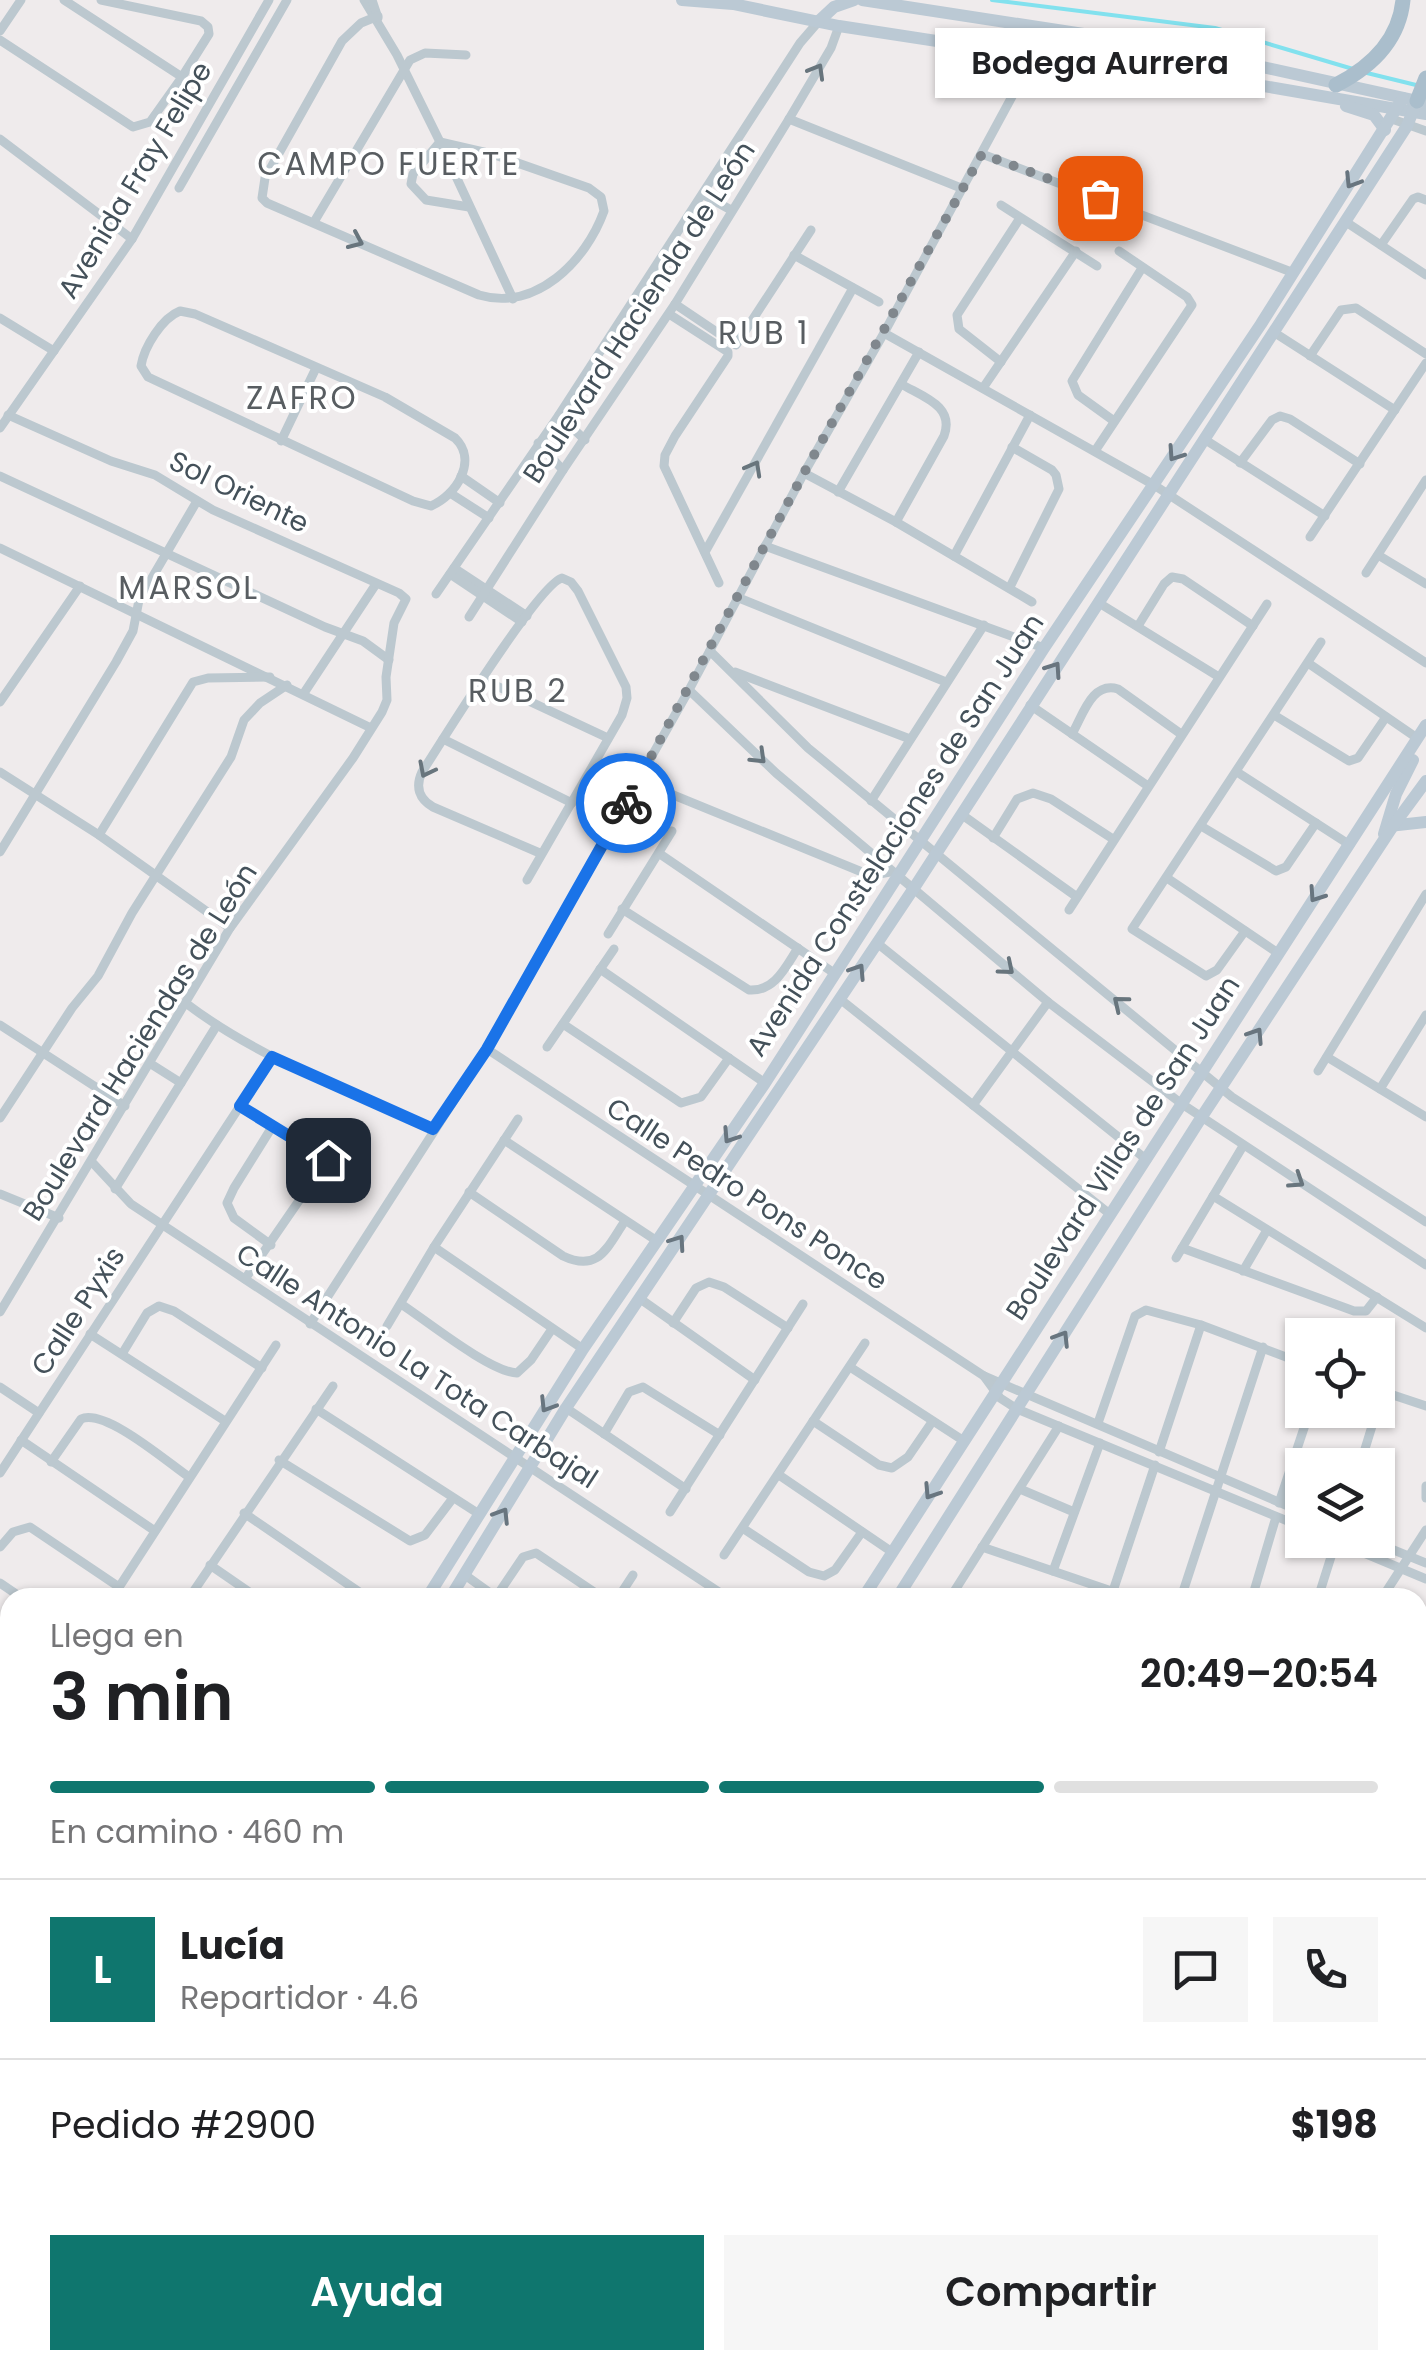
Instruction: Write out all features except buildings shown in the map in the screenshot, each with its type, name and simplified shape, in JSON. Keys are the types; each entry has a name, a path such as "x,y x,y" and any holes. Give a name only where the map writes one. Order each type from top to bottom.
{"main road":[{"path":"1344,81 1369,63 1396,31 1403,0"}],"street":[{"path":"0,31 21,0"},
{"path":"64,0 182,77"},
{"path":"0,40 133,127 150,122 209,34 208,27 102,0"},
{"name":"Avenida Fray Felipe","path":"0,428 132,239 269,0"},
{"name":"Avenida Fray Felipe","path":"179,188 286,0"},
{"path":"364,0 404,69 513,299"},
{"path":"372,0 377,20"},
{"path":"682,0 733,4 839,26 1034,56 1152,66 1315,96 1412,103"},
{"path":"436,594 559,415 800,43 832,4 854,0"},
{"path":"862,0 941,6 990,20 1044,40 1052,50 1052,58"},
{"path":"832,4 839,26"},
{"path":"377,20 350,30 342,41 265,178 261,192 266,203 479,295 513,299 552,282 575,261 602,218 601,197 588,188 492,154 440,142"},
{"path":"990,20 1181,49 1344,81 1412,103"},
{"name":"Boulevard Hacienda de León","path":"469,617 672,309 790,119 831,48 839,26"},
{"path":"314,222 404,69 419,54 466,55"},
{"path":"310,1324 487,1049 689,690 1034,56"},
{"path":"1315,96 1378,119 1412,103"},
{"name":"Avenida Constelaciones de San Juan","path":"456,1588 566,1408 914,888 1346,222 1407,126 1412,103"},
{"name":"Avenida Constelaciones de San Juan","path":"433,1588 582,1349 696,1188 894,875 921,841 1044,648 1412,103"},
{"path":"790,119 961,188"},
{"path":"1407,126 1426,131"},
{"path":"0,139 132,239"},
{"path":"440,142 413,174 412,184 426,200 469,207"},
{"path":"982,154 1294,273"},
{"path":"704,195 731,210"},
{"path":"1382,246 1413,199 1426,200"},
{"path":"1001,206 1097,266"},
{"path":"1001,362 958,329 956,320 1020,218"},
{"path":"1346,222 1426,275"},
{"path":"672,309 736,345 811,230"},
{"path":"983,388 1076,251"},
{"path":"1096,451 1192,306 1187,297 1119,251"},
{"path":"794,255 879,302"},
{"path":"1114,420 1078,395 1072,381 1142,268"},
{"path":"705,552 853,288"},
{"path":"1310,356 1341,310 1348,307 1356,308 1426,354"},
{"path":"672,309 728,352 664,455 666,475 719,584"},
{"path":"180,311 195,314 316,368 384,398 454,438 466,452 461,476 450,494 431,506 422,504 148,377 141,366 144,352 170,315 180,311"},
{"path":"0,318 54,351"},
{"path":"1274,332 1395,410"},
{"path":"884,333 1154,485 1426,663"},
{"path":"838,492 919,352"},
{"path":"1310,537 1426,363"},
{"path":"281,441 316,368"},
{"path":"896,522 948,422 942,408 901,384"},
{"name":"Sol Oriente","path":"8,415 112,460 155,474 197,501 400,593 406,599 397,614 392,640"},
{"path":"559,415 585,440"},
{"path":"954,556 1030,415"},
{"path":"1240,463 1272,420 1280,416 1290,418 1360,464"},
{"path":"1204,439 1325,516"},
{"path":"538,443 563,470"},
{"path":"1010,588 1059,489 1052,470 1012,447"},
{"path":"804,473 1032,602"},
{"path":"0,476 368,644 389,660"},
{"path":"461,476 500,503"},
{"path":"1366,573 1426,480"},
{"path":"450,494 489,518"},
{"path":"0,852 116,662 132,631 138,600 197,501"},
{"path":"1412,501 1426,510"},
{"path":"765,546 1044,648"},
{"path":"0,548 371,728"},
{"path":"1378,555 1426,584"},
{"path":"452,571 524,619"},
{"path":"1138,626 1172,577 1183,579 1254,626"},
{"path":"528,880 626,705 626,686 572,582 556,580 524,619 419,779 422,800 542,854"},
{"path":"304,693 376,584"},
{"path":"0,702 80,586"},
{"path":"739,598 946,682"},
{"path":"1099,603 1219,677"},
{"path":"1068,910 1267,604"},
{"path":"871,801 984,625"},
{"name":"Boulevard Haciendas de León","path":"1,1307 230,928 371,728 387,700 392,640"},
{"path":"1245,931 1214,973 1206,976 1132,929 1320,642"},
{"path":"710,651 808,748 1222,1087 1426,1222"},
{"path":"1308,663 1418,738 1419,748 1396,794 1387,831"},
{"path":"731,671 910,739"},
{"path":"98,834 188,688 198,679 271,677"},
{"path":"484,680 608,738"},
{"path":"0,1118 40,1054 98,976 230,757 244,720 287,685"},
{"path":"1072,734 1097,691 1109,686 1181,734"},
{"path":"689,690 776,774 1048,1002 1201,1118 1426,1265"},
{"path":"1030,705 1148,786"},
{"path":"1274,715 1349,761 1358,758 1386,717"},
{"name":"Boulevard Villas de San Juan","path":"869,1588 1426,725"},
{"path":"444,739 572,804"},
{"path":"0,772 98,834 230,928"},
{"path":"1236,772 1350,844"},
{"path":"638,781 862,872 894,875"},
{"name":"Boulevard Villas de San Juan","path":"903,1588 1201,1118 1387,831 1426,781"},
{"path":"993,838 1017,799 1033,793 1051,799 1113,839"},
{"path":"961,814 1077,897"},
{"path":"1362,827 1387,831 1425,818"},
{"path":"1201,826 1271,870 1279,871 1316,823"},
{"path":"608,934 672,830"},
{"path":"660,854 834,973"},
{"path":"1167,878 1278,953"},
{"path":"1318,1071 1423,892"},
{"path":"622,908 750,990 770,986 798,948"},
{"path":"877,943 1148,1160"},
{"path":"547,1047 614,949"},
{"path":"600,969 765,1083"},
{"path":"840,999 1111,1215"},
{"path":"973,1105 1048,1002"},
{"path":"187,1004 272,1057 433,1129"},
{"path":"1380,1090 1426,1016"},
{"path":"563,1024 682,1103 700,1097 729,1058"},
{"path":"0,1026 125,1106"},
{"path":"115,1190 218,1026"},
{"path":"1414,1035 1426,1042"},
{"name":"Calle Pedro Pons Ponce","path":"487,1049 998,1387"},
{"name":"Calle Pyxis","path":"0,1473 272,1057"},
{"path":"1327,1058 1426,1118"},
{"path":"151,1064 182,1083"},
{"path":"240,1106 355,1180"},
{"path":"387,1326 448,1224 518,1119"},
{"path":"270,1245 234,1218 227,1204 272,1126"},
{"path":"504,1140 657,1242"},
{"path":"1176,1258 1243,1146"},
{"path":"245,1280 328,1160"},
{"name":"Calle Antonio La Tota Carbajal","path":"91,1161 115,1190 162,1224 713,1588"},
{"path":"470,1192 563,1256 578,1262 594,1260 602,1254 625,1220"},
{"path":"0,1194 58,1218"},
{"path":"1213,1196 1426,1328"},
{"path":"1243,1271 1267,1230"},
{"path":"434,1247 582,1349"},
{"path":"1182,1248 1354,1311 1366,1310 1376,1297"},
{"path":"673,1323 696,1288 709,1282 724,1287 788,1328"},
{"path":"639,1298 755,1380"},
{"path":"401,1304 511,1373 517,1373 531,1360 552,1329"},
{"path":"670,1512 803,1304"},
{"path":"122,1354 146,1313 159,1306 262,1368"},
{"path":"1098,1423 1135,1316 1146,1310 1156,1310 1285,1356"},
{"path":"1159,1452 1201,1325"},
{"path":"90,1334 225,1421"},
{"path":"724,1556 866,1343"},
{"path":"0,1547 13,1532 30,1528 119,1587 276,1345"},
{"path":"1184,1588 1263,1347"},
{"path":"850,1367 964,1441"},
{"path":"195,1588 333,1386"},
{"path":"604,1434 629,1392 643,1387 720,1436"},
{"path":"998,1387 1098,1423 1285,1505"},
{"path":"998,1387 1016,1409 1285,1520"},
{"path":"0,1388 39,1413"},
{"path":"1395,1396 1426,1406"},
{"path":"566,1408 686,1489"},
{"path":"316,1409 479,1514"},
{"path":"51,1462 81,1420 94,1416 109,1422 189,1477"},
{"path":"814,1421 879,1465 892,1468 908,1457 932,1422"},
{"path":"956,1588 1059,1426"},
{"path":"1279,1502 1304,1428"},
{"path":"21,1440 155,1532"},
{"path":"1053,1571 1100,1443"},
{"path":"280,1460 410,1540 425,1535 453,1498"},
{"path":"1115,1588 1155,1465"},
{"path":"779,1475 892,1552"},
{"path":"1426,1486 1426,1498"},
{"path":"1020,1489 1074,1512"},
{"path":"244,1513 353,1588"},
{"path":"1255,1588 1276,1516"},
{"path":"744,1529 809,1572 824,1576 835,1570 862,1532"},
{"path":"1388,1588 1426,1530"},
{"path":"982,1547 1105,1588"},
{"path":"1395,1550 1426,1564"},
{"path":"503,1588 524,1557 536,1553 589,1588"},
{"path":"1321,1588 1330,1558"},
{"path":"1377,1558 1426,1579"},
{"path":"210,1565 243,1588"},
{"path":"464,1575 484,1588"},
{"path":"625,1588 633,1575"}],"waterway":[{"path":"992,0 1215,28 1353,69"},
{"path":"1367,73 1416,85"}],"way so far":[{"path":"626,803 982,154 1100,198"}],"place":[{"name":"Bodega Aurrera","path":"1100,198"}],"district":[{"name":"CAMPO FUERTE","path":"389,163"},
{"name":"RUB 1","path":"764,332"},
{"name":"ZAFRO","path":"302,397"},
{"name":"MARSOL","path":"189,587"},
{"name":"RUB 2","path":"518,690"}],"route":[{"path":"328,1160 240,1106 272,1057 433,1129 487,1049 626,803"}]}
